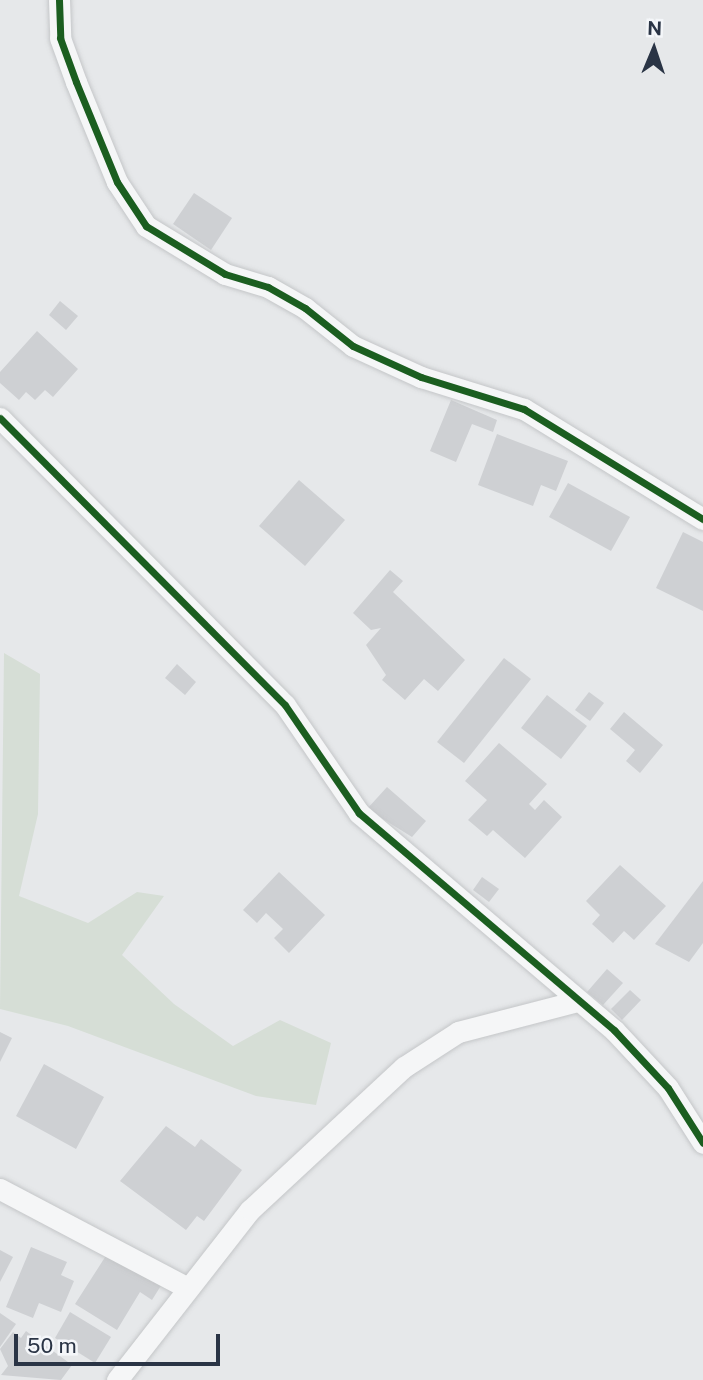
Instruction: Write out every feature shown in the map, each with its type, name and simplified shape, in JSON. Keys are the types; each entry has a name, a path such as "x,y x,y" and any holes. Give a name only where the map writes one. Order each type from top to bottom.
{"street":[{"path":"58,0 60,38 76,82 117,182 146,226 225,274 268,287 305,308 353,346 421,377 524,409 703,519"},
{"path":"0,418 285,705 359,813 640,1056 701,1137"},
{"path":"117,1380 188,1287 305,1154 404,1067 458,1032 578,1001"},
{"path":"0,1189 188,1287"}],"shaded area":[{"path":"4,653 40,674 38,814 19,896 88,923 137,892 164,896 122,955 174,1004 233,1046 280,1020 331,1043 316,1105 256,1096 68,1026 0,1009"}],"building":[{"path":"194,193 232,218 211,250 173,224"},
{"path":"60,301 78,316 66,330 49,315"},
{"path":"37,331 78,369 53,397 45,390 35,400 26,392 19,400 0,383 0,372"},
{"path":"451,400 497,420 493,432 472,424 456,462 430,451"},
{"path":"497,434 568,461 556,491 541,485 533,506 478,485"},
{"path":"299,480 345,520 305,566 259,526"},
{"path":"568,483 630,517 611,551 549,517"},
{"path":"683,532 703,542 703,611 656,588"},
{"path":"390,570 403,581 393,592 465,660 438,691 424,679 405,700 382,680 386,675 366,645 381,628 371,630 353,613"},
{"path":"504,658 531,679 464,763 437,742"},
{"path":"177,664 196,682 185,695 165,678"},
{"path":"589,692 604,703 590,721 575,710"},
{"path":"547,695 587,726 561,759 521,728"},
{"path":"624,712 663,745 640,773 626,761 635,750 610,729"},
{"path":"499,743 547,784 529,804 535,810 544,800 562,817 525,858 493,830 487,836 468,820 487,800 465,781"},
{"path":"387,787 426,821 412,837 367,809"},
{"path":"620,865 666,906 634,940 624,931 613,943 592,924 600,915 586,901"},
{"path":"279,872 325,915 289,953 274,938 283,929 266,913 257,923 243,910"},
{"path":"482,877 499,889 489,902 473,890"},
{"path":"703,881 703,943 689,962 655,944"},
{"path":"607,969 623,983 603,1005 587,992"},
{"path":"630,990 641,1000 622,1020 611,1009"},
{"path":"0,1032 12,1038 0,1062"},
{"path":"44,1064 104,1097 76,1149 16,1116"},
{"path":"166,1126 195,1147 201,1139 242,1170 204,1221 197,1216 186,1230 120,1181"},
{"path":"31,1247 67,1262 61,1275 74,1281 61,1312 39,1303 33,1318 6,1307"},
{"path":"0,1250 13,1257 0,1282"},
{"path":"109,1251 162,1284 152,1300 140,1292 117,1330 75,1304"},
{"path":"70,1312 111,1337 95,1363 55,1338"},
{"path":"0,1313 16,1324 0,1347"},
{"path":"26,1331 72,1365 61,1380 1,1375 8,1366 0,1349 13,1332 21,1338"}],"cycle path":[{"path":"59,0 60,38 76,82 117,182 146,226 225,274 268,287 305,308 353,346 421,377 524,409 703,519"},
{"path":"0,418 285,705 359,813 614,1030 668,1088 703,1143"}]}
